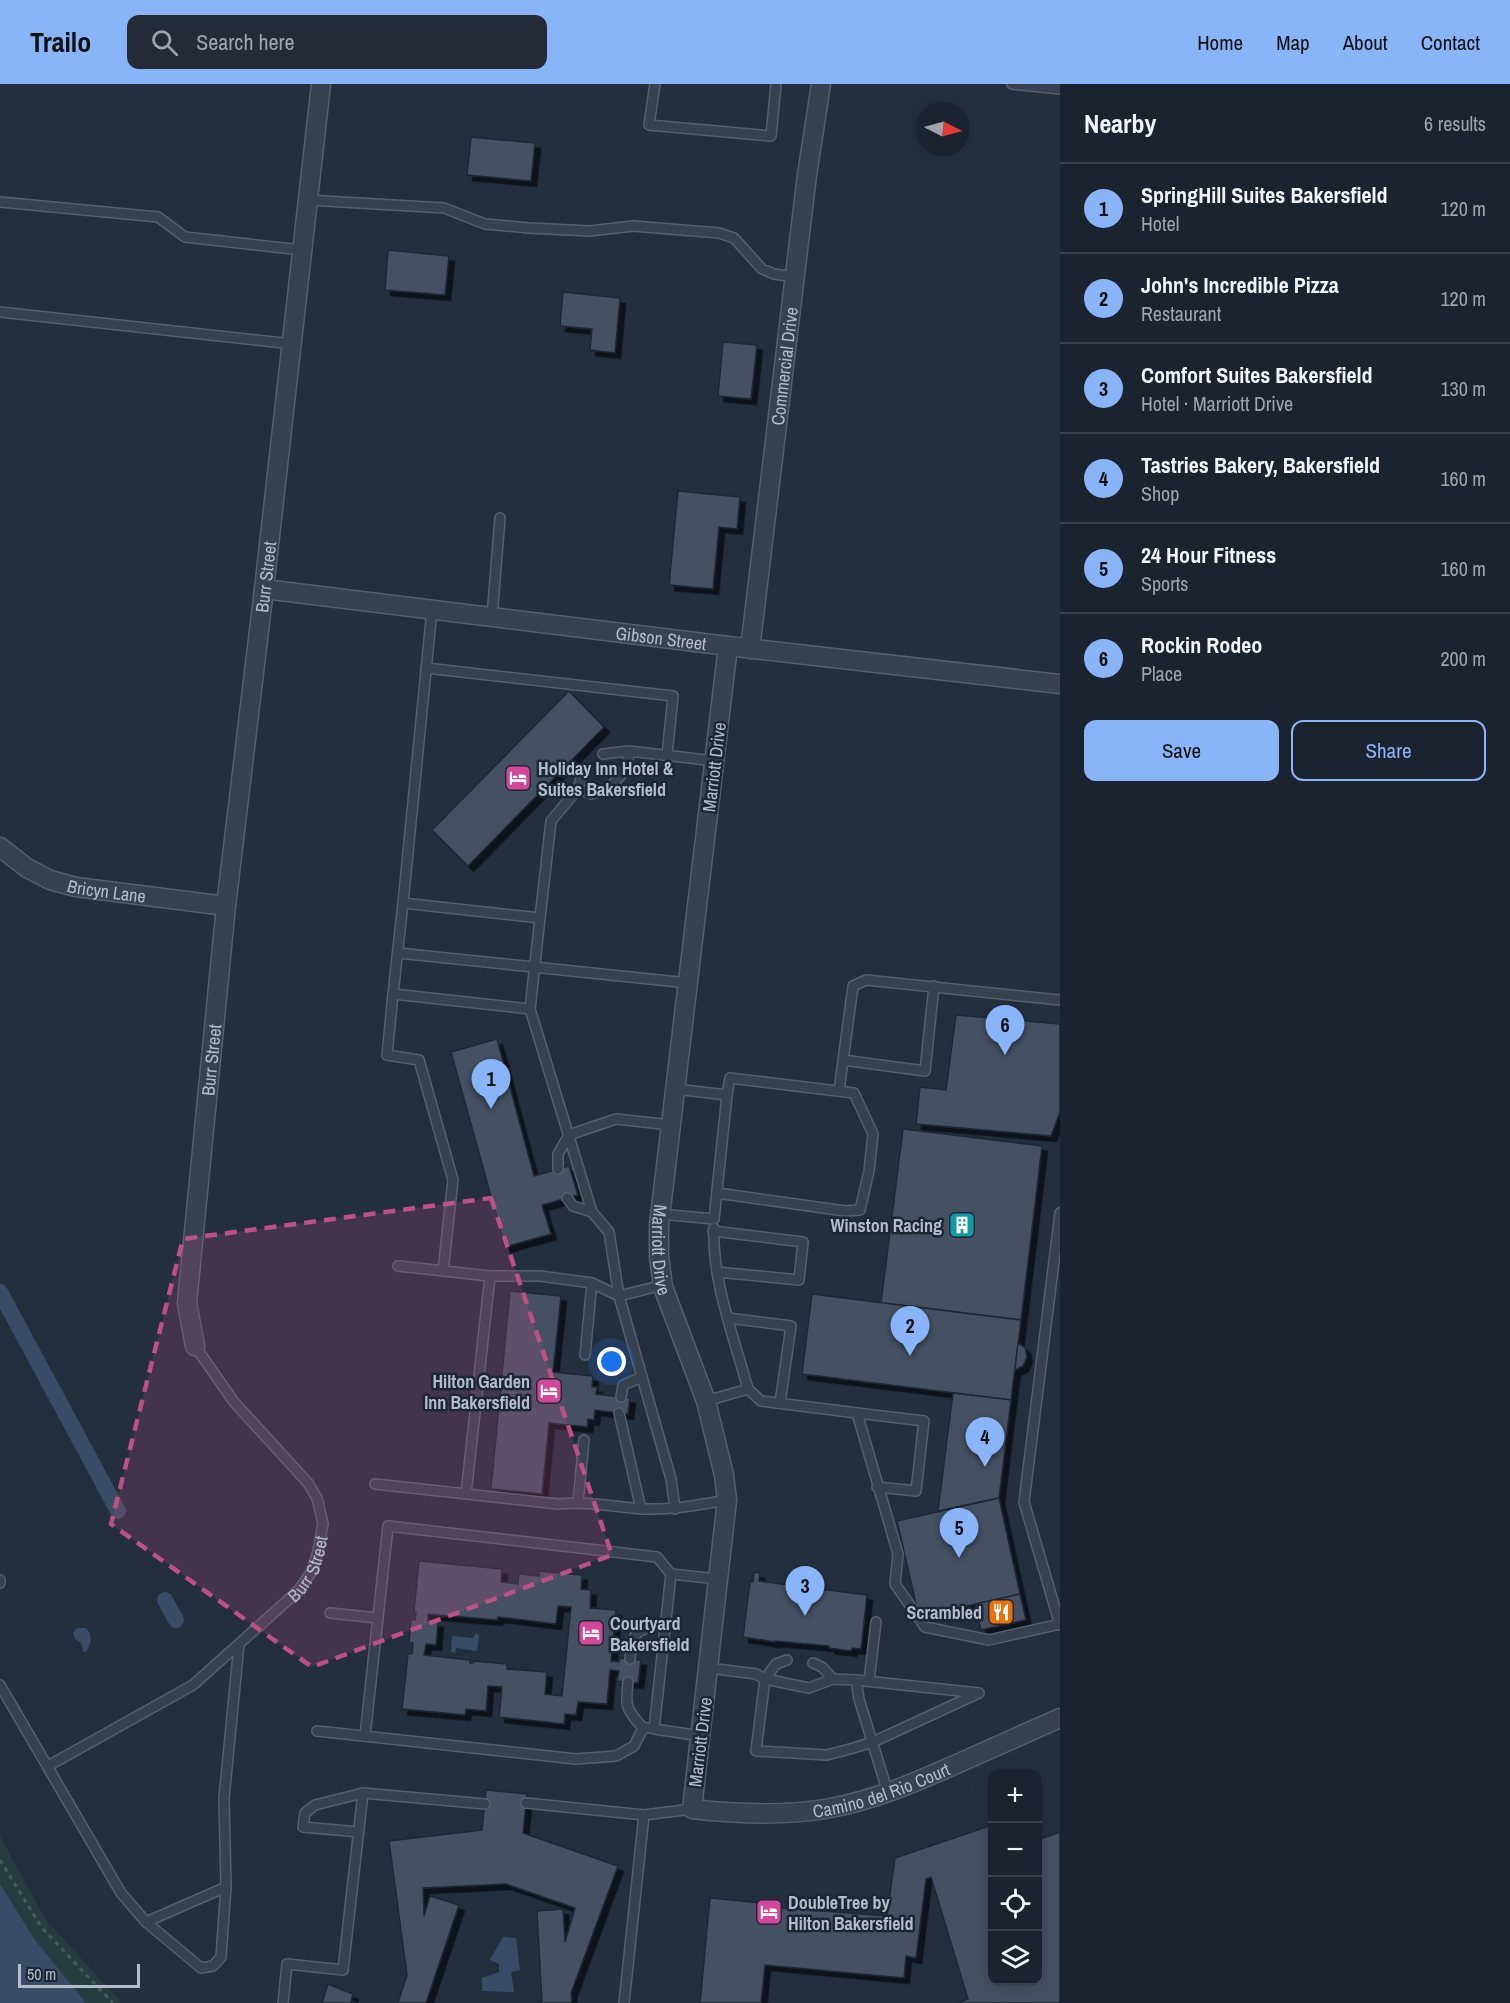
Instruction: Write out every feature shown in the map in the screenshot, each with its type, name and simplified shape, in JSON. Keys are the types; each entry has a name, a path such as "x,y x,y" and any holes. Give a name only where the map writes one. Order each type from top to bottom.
{"street":[{"name":"Burr Street","path":"195,1346 187,1303 226,906 321,84"},
{"name":"Commercial Drive","path":"750,649 807,175 821,84"},
{"name":"Gibson Street","path":"264,589 750,649 1060,684"},
{"name":"Marriott Drive","path":"692,1809 727,1500 724,1475 706,1401 663,1285 659,1256 660,1214 728,646"},
{"name":"Bricyn Lane","path":"0,847 27,868 50,880 76,887 226,906"},
{"name":"Camino del Rio Court","path":"692,1809 786,1813 825,1809 863,1801 888,1793 1060,1718"}],"lane":[{"path":"655,84 649,125 771,136 777,84"},
{"path":"1012,84 1060,90"},
{"path":"308,200 444,208 485,224 529,228 590,231 633,226 719,233 734,238 762,269 774,274 795,277"},
{"path":"0,202 158,217 185,237 302,250"},
{"path":"0,312 292,344"},
{"path":"492,617 500,518"},
{"path":"432,610 387,1055 419,1060 453,1180 443,1271"},
{"path":"426,668 673,696 668,755"},
{"path":"603,754 629,751 715,761"},
{"path":"578,789 591,794 609,789 627,768 629,751"},
{"path":"582,775 578,789 551,820 530,1009 592,1212 609,1232 619,1296 671,1479 675,1509"},
{"path":"403,903 540,918"},
{"path":"398,952 688,983"},
{"path":"839,1091 853,986 866,980 1060,1000"},
{"path":"843,1060 925,1071 934,986"},
{"path":"393,994 530,1009"},
{"path":"717,1193 845,1211 860,1210 869,1171 873,1134 854,1093 730,1078 728,1095 717,1193 714,1220 713,1248 728,1318 748,1389 761,1401 924,1421 916,1491 877,1487"},
{"path":"675,1089 728,1095"},
{"path":"558,1169 558,1154 569,1135 616,1119 671,1125"},
{"path":"567,1198 573,1206 592,1212"},
{"path":"857,1413 898,1554 895,1584 924,1627 989,1640 1060,1625 1024,1502 1060,1213"},
{"path":"660,1214 714,1220"},
{"path":"713,1231 803,1242 799,1280 717,1272"},
{"path":"398,1266 490,1276 540,1276 592,1283 619,1296 663,1285"},
{"path":"466,1494 490,1276"},
{"path":"585,1355 592,1283"},
{"path":"728,1318 791,1326 780,1403"},
{"name":"Burr Street","path":"48,1766 193,1685 298,1591 312,1571 323,1524 317,1498 308,1483 234,1402 195,1346"},
{"path":"621,1397 623,1385 642,1377"},
{"path":"706,1401 748,1389"},
{"path":"619,1413 641,1509"},
{"path":"578,1502 584,1440"},
{"path":"375,1484 641,1509 675,1509 727,1500"},
{"path":"365,1736 388,1526 657,1557 671,1574 718,1579"},
{"path":"317,1731 576,1759 616,1756 634,1746 648,1728 671,1574"},
{"path":"330,1613 377,1618"},
{"path":"869,1682 876,1622"},
{"path":"630,1659 632,1639 640,1630 665,1623"},
{"path":"0,1685 121,1893 146,1922 201,1968 213,1966 221,1958 226,1887 224,1798 239,1645"},
{"path":"709,1668 756,1674 765,1679 809,1688 832,1679 979,1693 873,1742 827,1755 756,1751 765,1679 776,1664 787,1660"},
{"path":"813,1663 822,1667 832,1679"},
{"path":"856,1680 859,1699 888,1793"},
{"path":"628,1682 626,1703 630,1714 648,1728 701,1736"},
{"path":"283,2003 288,1964 343,1970 363,1793"},
{"path":"359,1832 303,1827 305,1813 315,1805 363,1793 485,1804"},
{"path":"526,1803 644,1815 692,1809"},
{"path":"624,2003 644,1815"},
{"path":"146,1922 226,1887"}],"path":[{"path":"0,1860 42,1928 112,2003"}],"highlighted area":[{"path":"491,1198 612,1555 312,1667 111,1524 183,1239"}],"green space":[{"path":"0,1836 46,1920 122,2003 0,2003"}],"water":[{"path":"77,1628 85,1628 90,1633 90,1643 86,1652 83,1651 81,1643 75,1639 73,1633"},
{"path":"476,1633 479,1636 477,1651 456,1648 455,1653 451,1652 452,1636 473,1638"},
{"path":"0,1884 35,1940 86,2003 0,2003"},
{"path":"503,1937 516,1938 520,1970 511,1972 514,1992 482,1991 482,1978 499,1972 499,1964 490,1960"}],"building":[{"path":"471,137 535,143 531,181 467,175"},
{"path":"388,250 449,256 445,295 385,290"},
{"path":"563,292 620,298 615,353 590,350 592,329 560,326"},
{"path":"723,342 757,345 751,399 718,396"},
{"path":"678,491 740,497 737,529 719,527 713,589 669,585"},
{"name":"Holiday Inn Hotel & Suites Bakersfield","path":"569,691 604,727 468,866 432,830"},
{"path":"956,1015 1060,1024 1060,1112 1051,1136 916,1124 920,1087 946,1090"},
{"path":"497,1039 534,1176 569,1166 578,1195 542,1205 551,1234 505,1247 451,1052"},
{"name":"Winston Racing","path":"903,1129 1042,1146 1021,1320 881,1303"},
{"name":"Hilton Garden Inn Bakersfield","path":"510,1291 561,1296 553,1372 593,1376 592,1387 597,1387 596,1394 630,1398 628,1414 595,1410 594,1420 588,1419 587,1427 549,1423 542,1494 491,1489"},
{"path":"812,1294 1021,1320 1011,1400 802,1374"},
{"path":"1018,1343 1025,1348 1027,1357 1023,1366 1015,1370"},
{"path":"953,1393 1011,1400 999,1498 938,1511"},
{"path":"999,1498 1020,1594 919,1617 897,1521"},
{"name":"Courtyard Bakersfield","path":"419,1561 502,1569 501,1582 518,1584 519,1574 539,1576 539,1571 582,1575 581,1589 591,1590 590,1608 616,1610 611,1661 619,1662 620,1658 641,1660 638,1683 617,1681 619,1671 610,1670 607,1704 578,1702 576,1715 565,1714 564,1724 499,1717 502,1687 488,1686 486,1711 466,1709 465,1715 402,1709 408,1654 412,1654 413,1643 409,1642 411,1619 415,1620 416,1612 414,1612","holes":["558,1606 571,1607 562,1696 545,1694 547,1672 507,1669 507,1664 474,1661 470,1663 470,1660 424,1655 426,1644 436,1645 438,1622 428,1621 428,1614 497,1620 498,1617 556,1624"]},
{"path":"754,1572 760,1573 759,1581 867,1595 861,1649 852,1648 851,1651 829,1648 829,1646 743,1637 750,1582 753,1582"},
{"name":"Scrambled","path":"1020,1594 1026,1620 981,1630 975,1604"},
{"path":"486,1790 527,1794 523,1833 618,1866 571,1993 572,2003 542,2003 537,1911 563,1909 565,1942 575,1908 506,1884 423,1888 424,1916 430,1896 459,1905 426,2003 398,2003 407,1975 389,1841 482,1830"},
{"name":"DoubleTree by Hilton Bakersfield","path":"988,1826 988,1985 1042,1985 1042,1839 1060,1832 1060,2003 958,2003 968,1999 931,1877 926,1879 916,1958 906,1956 904,1978 765,1965 761,2003 700,2003 710,1898 771,1904 771,1907 887,1916 895,1858"},
{"path":"328,1984 353,1994 351,2001 356,2003 322,2003"}],"waterway":[{"path":"0,1292 118,1511"},
{"path":"165,1600 176,1620"}],"place":[{"name":"Holiday Inn Hotel & Suites Bakersfield","path":"518,778"},
{"name":"Rockin Rodeo","path":"1005,1055"},
{"name":"SpringHill Suites Bakersfield","path":"491,1109"},
{"name":"Winston Racing","path":"962,1225"},
{"name":"John's Incredible Pizza","path":"910,1356"},
{"name":"Hilton Garden Inn Bakersfield","path":"549,1391"},
{"name":"Tastries Bakery, Bakersfield","path":"985,1467"},
{"name":"24 Hour Fitness","path":"959,1558"},
{"name":"Scrambled","path":"1001,1612"},
{"name":"Comfort Suites Bakersfield","path":"805,1616"},
{"name":"Courtyard Bakersfield","path":"591,1633"},
{"name":"DoubleTree by Hilton Bakersfield","path":"769,1912"}]}
